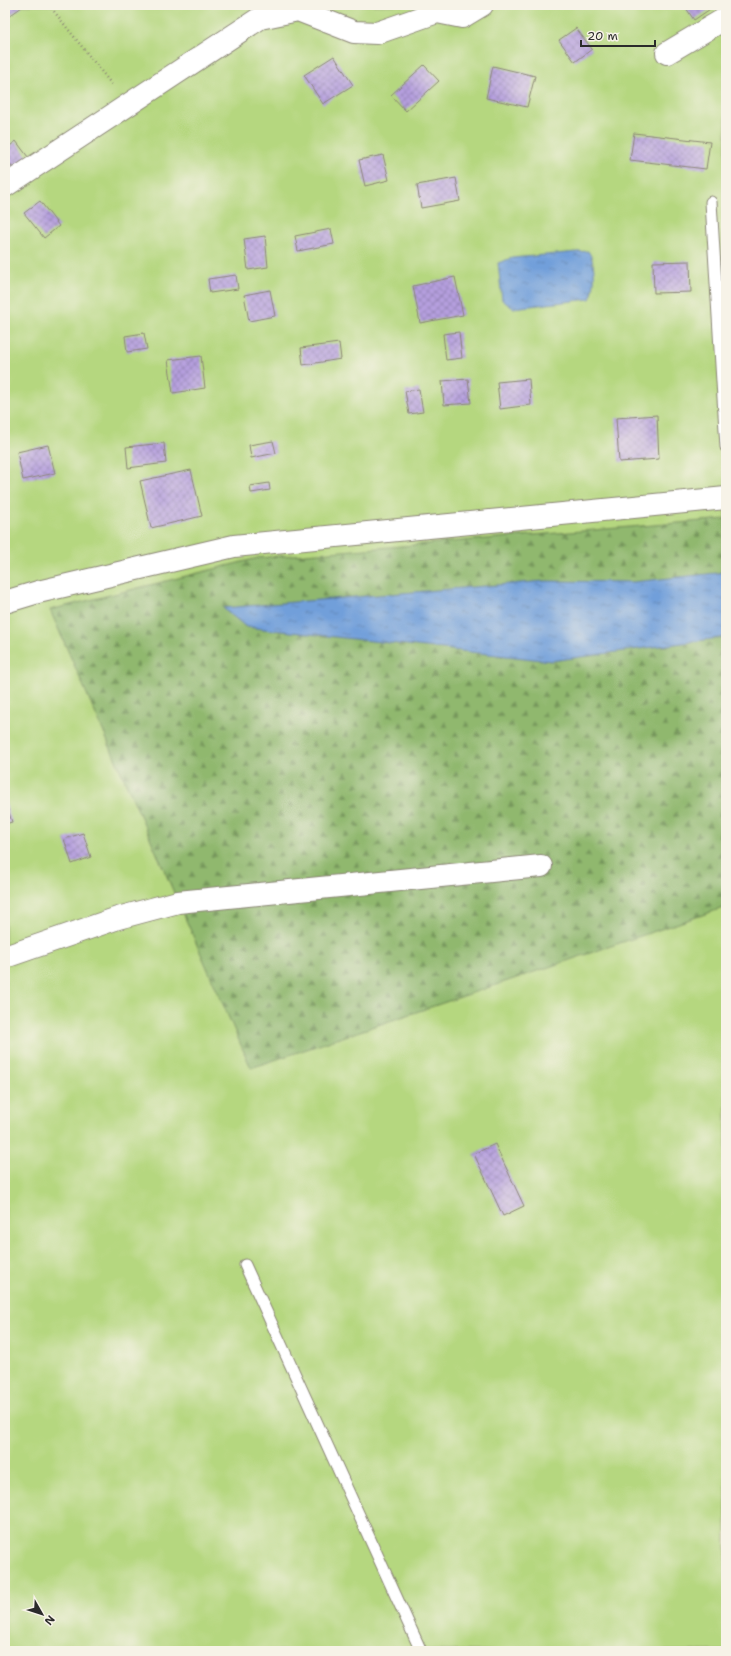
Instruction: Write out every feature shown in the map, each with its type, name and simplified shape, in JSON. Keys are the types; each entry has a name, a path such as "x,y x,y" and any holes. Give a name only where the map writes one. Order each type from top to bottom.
{"street":[{"path":"5,186 260,18 298,10 354,32 377,33 435,8 462,18 482,5"},
{"path":"668,53 726,18"},
{"path":"5,602 38,592 234,546 726,498"},
{"path":"5,957 118,918 178,902 541,866"}],"lane":[{"path":"711,202 726,447"},
{"path":"245,1265 421,1651"}],"path":[{"path":"48,5 129,105"}],"green space":[{"path":"5,5 726,5 726,1651 5,1651"},
{"path":"726,519 726,907 251,1068 50,610 258,558"}],"water":[{"path":"588,251 591,255 594,268 594,282 590,299 513,308 502,300 498,263 512,258"},
{"path":"726,572 726,637 551,661 246,627 223,608 545,581 633,582"}],"building":[{"path":"5,5 20,5 22,7 5,19"},
{"path":"684,5 716,5 694,20"},
{"path":"576,28 592,49 575,62 559,40"},
{"path":"334,56 353,85 323,104 304,75"},
{"path":"424,65 439,81 406,111 391,95"},
{"path":"493,66 535,76 527,107 486,98"},
{"path":"634,133 710,142 706,169 630,160"},
{"path":"16,141 28,157 14,169 5,159 5,150"},
{"path":"383,155 389,180 365,186 359,160"},
{"path":"456,178 460,201 421,208 417,185"},
{"path":"40,201 59,226 44,238 24,213"},
{"path":"331,229 334,244 298,251 295,236"},
{"path":"265,236 268,267 248,270 244,239"},
{"path":"690,261 691,292 654,293 653,262"},
{"path":"236,275 238,289 210,293 208,279"},
{"path":"455,277 463,315 420,323 413,286"},
{"path":"270,290 275,316 249,321 244,295"},
{"path":"459,332 462,358 446,360 443,334"},
{"path":"144,333 147,349 127,352 125,336"},
{"path":"339,343 341,359 303,365 301,348"},
{"path":"201,356 205,388 173,393 168,360"},
{"path":"468,379 471,403 444,405 442,381"},
{"path":"529,379 531,405 500,409 497,382"},
{"path":"419,389 423,412 409,414 405,391"},
{"path":"657,415 659,459 619,462 616,418"},
{"path":"273,441 276,453 251,458 249,445"},
{"path":"164,443 166,463 128,468 126,447"},
{"path":"48,445 55,473 23,480 17,452"},
{"path":"191,470 202,516 151,528 140,481"},
{"path":"269,483 270,490 251,493 250,486"},
{"path":"5,802 12,822 5,824"},
{"path":"83,833 91,857 72,864 64,839"},
{"path":"495,1144 524,1206 503,1216 474,1154"}]}
